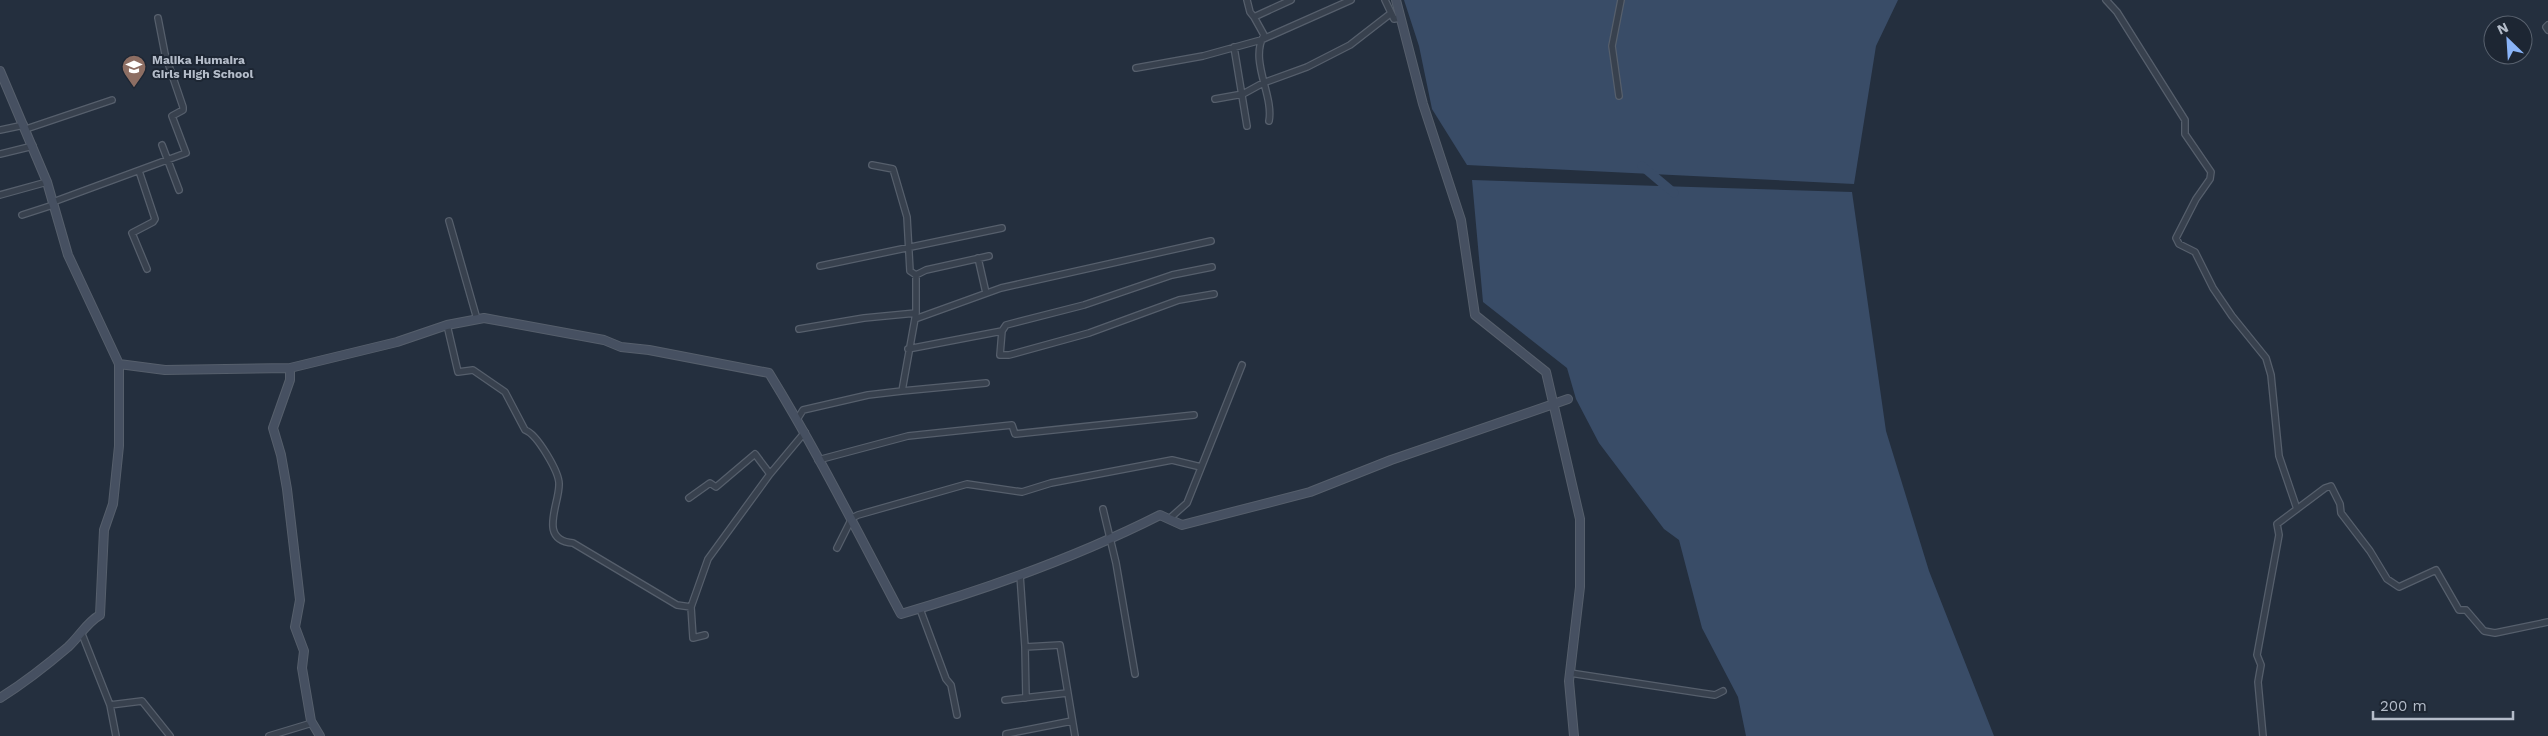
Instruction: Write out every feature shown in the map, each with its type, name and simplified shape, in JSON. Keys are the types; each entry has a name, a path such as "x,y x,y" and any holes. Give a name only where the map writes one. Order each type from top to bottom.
{"street":[{"path":"1247,0 1250,12 1264,35 1261,40 1262,83 1271,111 1268,121"},
{"path":"1254,17 1292,0"},
{"path":"1136,68 1203,56 1261,40 1351,0"},
{"path":"1385,0 1394,19 1400,18"},
{"path":"1396,0 1423,104 1461,220 1474,315 1546,372 1580,519 1580,587 1570,673 1574,736"},
{"path":"1619,96 1612,46 1620,0"},
{"path":"2106,0 2117,12 2185,120 2185,134 2211,172 2210,179 2196,199 2176,238 2179,244 2195,252 2213,288 2232,316 2266,358 2271,375 2279,456 2297,509"},
{"path":"1215,99 1243,94 1262,83 1307,67 1350,45 1390,14"},
{"path":"22,215 186,153 172,116 183,110 165,54 158,18"},
{"path":"2548,25 2546,27 2548,30"},
{"path":"1234,47 1247,126"},
{"path":"0,71 48,182 68,254 119,364 119,446 113,504 104,530 100,615 90,620 82,634 0,698"},
{"path":"0,130 25,127 112,100"},
{"path":"162,144 178,190"},
{"path":"0,154 33,146"},
{"path":"872,165 893,169 908,217 910,271 916,275"},
{"path":"140,171 155,219 153,222 132,233 147,269"},
{"path":"0,195 48,182"},
{"path":"449,221 478,319"},
{"path":"820,266 1002,228"},
{"path":"799,330 864,318 916,316 986,294 1211,241"},
{"path":"916,275 926,270 989,256"},
{"path":"978,258 986,294"},
{"path":"1212,267 1172,275 1084,305 1006,325 1002,331 1000,355 1009,355 1089,333 1179,300 1214,294"},
{"path":"902,391 908,350 916,316 916,275"},
{"path":"119,364 165,370 290,368 397,342 447,325 484,318 604,340 621,347 649,350 769,373 798,418 818,460 852,518 901,614 1020,575 1111,540 1160,515 1182,525 1310,492 1391,460 1568,399"},
{"path":"447,325 458,372 473,370 505,392 525,430 531,432 545,452 560,484 551,523 554,531 565,543 573,543 677,605 691,607"},
{"path":"908,350 995,330 1002,331"},
{"path":"1168,519 1188,503 1242,365"},
{"path":"290,368 290,380 273,428 281,455 287,489 300,600 295,627 304,652 302,668 312,723 320,736"},
{"path":"798,418 803,410 868,395 986,383"},
{"path":"818,460 908,436 1012,425 1015,434 1194,415"},
{"path":"705,635 693,638 691,607 708,559 770,474 805,432"},
{"path":"689,498 710,483 716,487 755,454 770,474"},
{"path":"837,548 852,518 967,484 1022,492 1051,483 1172,460 1201,467"},
{"path":"2263,736 2258,682 2262,665 2257,655 2279,535 2277,524 2314,494 2331,486 2340,504 2341,513 2370,551 2387,578 2399,587 2436,570 2459,610 2466,610 2484,631 2495,633 2548,622"},
{"path":"1103,509 1111,540 1135,674"},
{"path":"1020,575 1026,698"},
{"path":"920,609 946,679 951,684 957,715"},
{"path":"82,634 110,705 116,736"},
{"path":"1025,647 1060,644 1075,736"},
{"path":"1570,673 1715,695 1723,691"},
{"path":"1005,700 1067,693"},
{"path":"110,705 142,701 170,736"},
{"path":"1006,736 1006,734 1072,721"},
{"path":"269,736 312,723"}],"water":[{"path":"1404,0 1898,0 1876,46 1854,184 1467,165 1432,109 1419,46"},
{"path":"1472,180 1852,192 1886,431 1929,571 1994,736 1746,736 1738,697 1702,628 1679,540 1664,529 1599,443 1576,399 1567,368 1483,302"}],"waterway":[{"path":"1642,166 1674,193"}],"place":[{"name":"Malika Humaira Girls High School","path":"134,88"}]}
